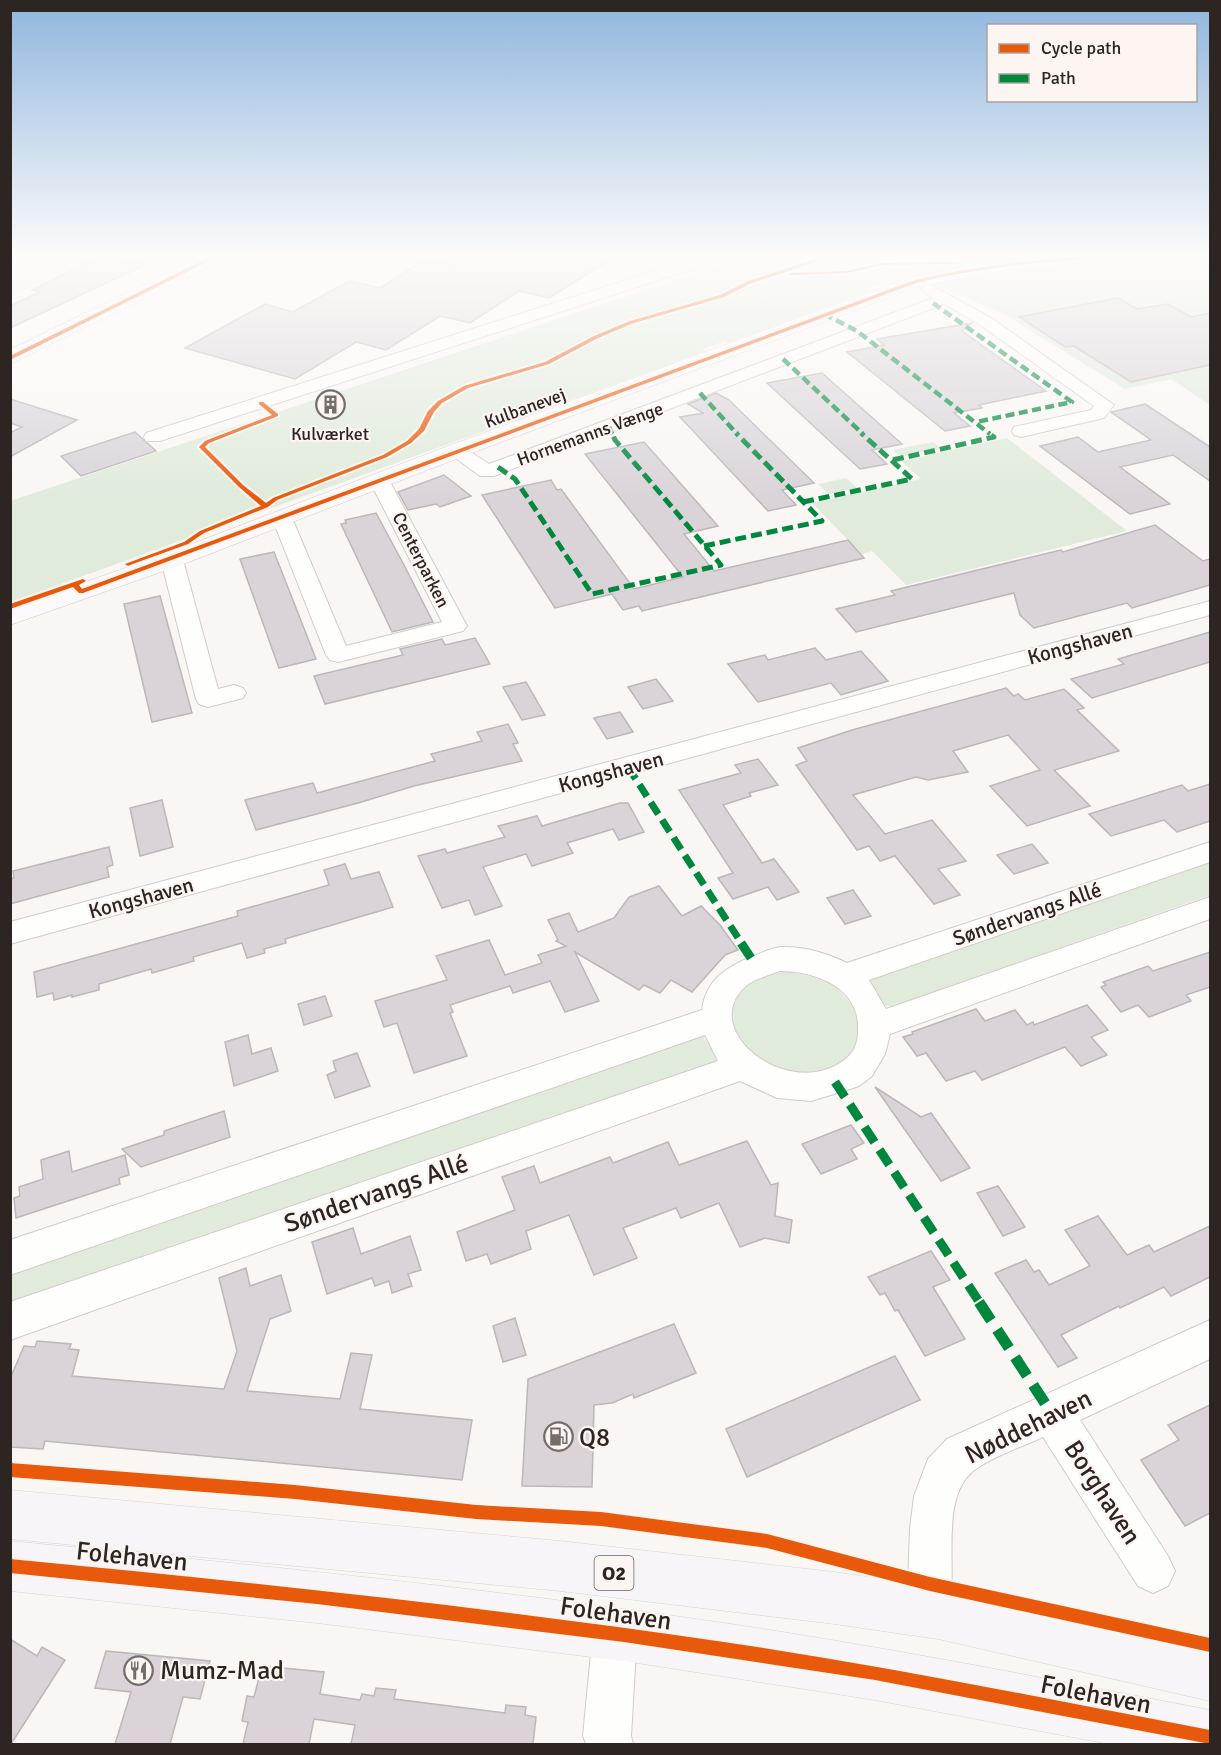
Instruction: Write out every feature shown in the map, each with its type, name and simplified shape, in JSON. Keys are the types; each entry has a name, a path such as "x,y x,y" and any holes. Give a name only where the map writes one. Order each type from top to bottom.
{"main road":[{"name":"Folehaven","path":"10,1514 560,1566 834,1598 929,1612 1210,1676"},
{"name":"Folehaven","path":"10,1566 404,1605 615,1633 929,1683 1210,1737"}],"street":[{"path":"10,358 55,336"},
{"path":"153,437 469,336"},
{"name":"Kulbanevej","path":"10,617 172,560 379,480 766,336"},
{"name":"Hornemanns Vænge","path":"456,451 487,472 846,336"},
{"path":"1006,336 1105,405 1097,414 1021,431"},
{"path":"692,363 727,381"},
{"name":"Centerparken","path":"282,518 339,655 455,626 379,480"},
{"path":"172,560 208,699 234,693"},
{"name":"Kongshaven","path":"10,933 1210,608"},
{"name":"Søndervangs Allé","path":"844,976 1210,852"},
{"path":"876,1026 1210,908"},
{"path":"777,959 800,959 823,965 844,976 860,990 871,1007 876,1026 874,1043 866,1059 853,1073 835,1082 797,1087 777,1084 759,1077 742,1066 723,1043 716,1018 720,995 734,977 755,964 777,959"},
{"path":"10,1258 716,1018"},
{"name":"Søndervangs Allé","path":"10,1321 742,1066"},
{"name":"Nøddehaven","path":"929,1612 932,1534 939,1481 948,1467 963,1453 1052,1414 1210,1339"},
{"name":"Borghaven","path":"1052,1414 1153,1571"},
{"path":"609,1744 607,1736 615,1633"}],"green space":[{"path":"507,336 747,336 728,343 725,341 703,349 706,351 11,602 10,501"},
{"path":"1039,336 1210,336 1210,405 1171,379 1125,389"},
{"path":"1007,438 1127,531 906,585 872,551 862,554 812,503 921,479 901,461"},
{"path":"933,442 941,448 901,457 893,450"},
{"path":"846,478 857,488 828,494 818,484"},
{"path":"1210,863 1210,895 895,1006 886,1006 870,985 870,980 876,977"},
{"path":"788,971 820,978 835,986 856,1009 860,1022 856,1049 848,1061 820,1076 768,1071 733,1037 730,1012 739,992 753,981"},
{"path":"703,1036 721,1065 11,1311 10,1272"}],"building":[{"path":"207,336 408,336 386,350 356,342 295,379 185,348"},
{"path":"895,336 969,336 1046,391 979,405 982,408 954,413 970,426 945,431 847,352 884,345 877,339"},
{"path":"1048,336 1210,336 1210,365 1131,382 1074,346 1065,347"},
{"path":"822,373 902,444 872,450 887,464 860,469 767,383"},
{"path":"716,393 729,400 814,483 782,490 796,505 768,511 680,417 703,413 688,404"},
{"path":"10,399 77,420 10,457 10,433 22,427 10,423"},
{"path":"1145,404 1210,447 1210,481 1173,455 1120,467 1170,504 1130,514 1040,446 1078,437 1098,452 1151,440 1111,412"},
{"path":"135,432 156,451 81,476 61,456"},
{"path":"644,442 718,526 684,534 714,571 848,540 864,558 642,611 639,606 623,610 612,594 555,608 482,495 551,480 557,490 561,489 634,589 683,577 585,454"},
{"path":"444,475 471,496 440,507 436,504 408,510 398,492"},
{"path":"376,513 433,622 392,632 341,524 346,523 345,520"},
{"path":"1155,525 1203,561 1210,559 1210,585 1132,608 1127,603 1034,628 1020,615 1014,593 856,632 836,609 895,595 891,591 1061,550 1063,552"},
{"path":"274,552 316,659 279,668 240,559"},
{"path":"160,596 192,713 152,722 124,604"},
{"path":"1210,632 1210,662 1092,698 1071,679 1124,664 1118,659"},
{"path":"475,638 490,664 325,704 314,676 403,655 400,649 442,639 445,645"},
{"path":"815,648 826,660 861,651 888,681 841,695 831,683 758,702 728,664 765,655 768,660"},
{"path":"656,679 673,701 643,709 628,687"},
{"path":"526,682 545,715 522,720 503,687"},
{"path":"1006,688 1014,696 1018,694 1025,700 1064,689 1084,708 1077,710 1119,751 1054,770 1090,806 1027,826 990,786 1040,770 1008,735 953,751 968,772 928,780 916,777 853,795 885,834 932,820 966,861 938,869 960,895 934,904 895,856 880,861 869,846 857,850 796,765 807,761 798,748 852,730"},
{"path":"620,712 633,732 607,739 594,718"},
{"path":"508,724 518,743 513,744 522,761 414,786 256,830 245,800 313,783 317,793 435,761 431,754 482,741 477,732"},
{"path":"758,759 778,785 749,793 751,796 723,805 762,863 774,859 799,892 777,900 768,887 733,899 718,878 733,873 679,790 741,773 735,765"},
{"path":"1210,784 1210,821 1177,832 1164,820 1111,836 1089,814 1182,785 1188,791"},
{"path":"162,800 173,847 140,856 130,808"},
{"path":"620,803 628,803 644,832 619,840 613,829 567,843 573,853 532,866 526,854 483,867 502,906 475,915 469,900 442,908 418,856 445,849 447,853 505,837 498,826 537,816 542,826"},
{"path":"1032,844 1048,863 1014,874 997,855"},
{"path":"109,847 113,865 107,867 109,877 10,904 10,879 14,878 13,871"},
{"path":"345,864 351,879 379,872 393,907 285,939 286,943 264,949 265,953 247,958 242,943 193,957 194,961 152,973 151,969 99,984 99,990 54,1000 53,993 37,997 34,972 238,916 237,911 329,885 324,870"},
{"path":"659,886 682,916 701,906 720,925 738,950 725,955 692,992 671,980 660,993 644,985 639,990 575,952 599,1001 565,1012 550,981 513,993 510,986 450,1005 453,1012 450,1013 467,1056 414,1073 397,1023 384,1027 375,1001 447,980 436,956 489,940 505,975 542,963 538,955 566,946 556,941 558,940 548,920 569,913 578,932 614,918 629,897"},
{"path":"853,890 871,916 845,924 827,898"},
{"path":"1210,952 1210,987 1186,995 1191,1001 1149,1017 1138,1005 1121,1012 1101,987 1106,985 1103,982 1148,966 1153,971"},
{"path":"325,996 332,1016 304,1025 298,1004"},
{"path":"1087,1005 1108,1030 1091,1037 1107,1055 1081,1066 1065,1047 982,1080 975,1071 946,1081 926,1053 917,1056 903,1037 976,1009 985,1021 1015,1010 1027,1025 1033,1022 1034,1025"},
{"path":"248,1035 252,1054 271,1048 278,1071 234,1086 225,1042"},
{"path":"357,1053 370,1086 335,1098 327,1075 336,1071 333,1061"},
{"path":"875,1087 921,1117 931,1113 970,1168 941,1181"},
{"path":"224,1111 230,1137 141,1167 122,1149 164,1135 164,1131"},
{"path":"851,1125 864,1143 851,1149 857,1159 821,1174 802,1144"},
{"path":"747,1141 771,1185 778,1183 775,1216 792,1220 789,1243 765,1238 740,1247 719,1203 681,1218 676,1208 623,1228 637,1258 594,1275 569,1215 526,1231 531,1249 491,1264 487,1254 466,1261 457,1232 515,1210 502,1177 534,1166 540,1183 610,1157 613,1163 668,1142 679,1165"},
{"path":"69,1151 72,1172 125,1155 129,1175 119,1178 120,1184 16,1218 14,1198 20,1196 19,1187 43,1179 41,1160"},
{"path":"998,1186 1025,1227 1003,1236 977,1193"},
{"path":"1098,1216 1127,1255 1149,1245 1154,1252 1210,1226 1210,1277 1171,1296 1164,1287 1061,1335 1077,1358 1058,1367 995,1273 1026,1260 1034,1272 1039,1270 1049,1285 1090,1266 1065,1230"},
{"path":"353,1228 361,1254 410,1236 421,1270 408,1274 412,1286 392,1293 389,1281 375,1286 372,1278 327,1294 312,1242"},
{"path":"931,1251 950,1280 933,1287 965,1339 925,1356 898,1310 895,1311 885,1293 880,1295 868,1277"},
{"path":"246,1268 250,1286 281,1275 291,1311 270,1319 247,1391 340,1399 351,1353 372,1355 360,1409 472,1420 462,1480 45,1441 43,1449 10,1447 10,1379 24,1346 35,1347 37,1341 71,1344 69,1349 79,1350 72,1376 224,1389 237,1351 219,1278"},
{"path":"515,1318 526,1355 503,1362 493,1326"},
{"path":"674,1324 696,1373 634,1398 633,1394 612,1403 594,1405 592,1487 522,1486 528,1379"},
{"path":"895,1356 920,1400 747,1477 726,1429"},
{"path":"1210,1405 1210,1513 1185,1526 1141,1460 1179,1440 1168,1425"},
{"path":"10,1639 37,1656 42,1647 65,1660 11,1744"},
{"path":"106,1651 210,1661 200,1699 183,1697 170,1744 115,1744 131,1692 95,1688"},
{"path":"262,1666 324,1672 320,1694 360,1700 362,1694 374,1696 376,1688 396,1690 394,1699 505,1713 506,1705 526,1707 525,1715 536,1717 533,1744 351,1744 355,1725 314,1719 309,1744 243,1744 248,1722 242,1721 247,1696 254,1697"}],"marked path":[{"path":"863,336 994,437 893,460"},
{"path":"976,422 1072,402 979,336"},
{"path":"783,359 912,479 803,502"},
{"path":"700,393 822,521 704,546"},
{"path":"498,467 515,479 592,594 721,565 615,440 609,427"},
{"path":"628,767 755,964"},
{"path":"835,1082 1052,1414"}],"cycle path":[{"path":"10,358 55,336"},
{"path":"266,506 275,499 385,456 409,442 422,430 431,411 440,402 466,387 547,363 599,336"},
{"path":"74,584 81,592 769,336"},
{"path":"128,564 186,543 202,532 266,506 241,486 202,447 207,442 276,415 261,403"},
{"path":"10,607 83,581"},
{"path":"10,1470 295,1492 476,1512 601,1519 767,1541 930,1584 1210,1645"},
{"path":"10,1566 317,1597 522,1621 725,1649 875,1673 1210,1737"}],"place":[{"name":"Kulværket","path":"330,405"},
{"name":"Q8","path":"558,1437"},
{"name":"Mumz-Mad","path":"139,1670"}]}
